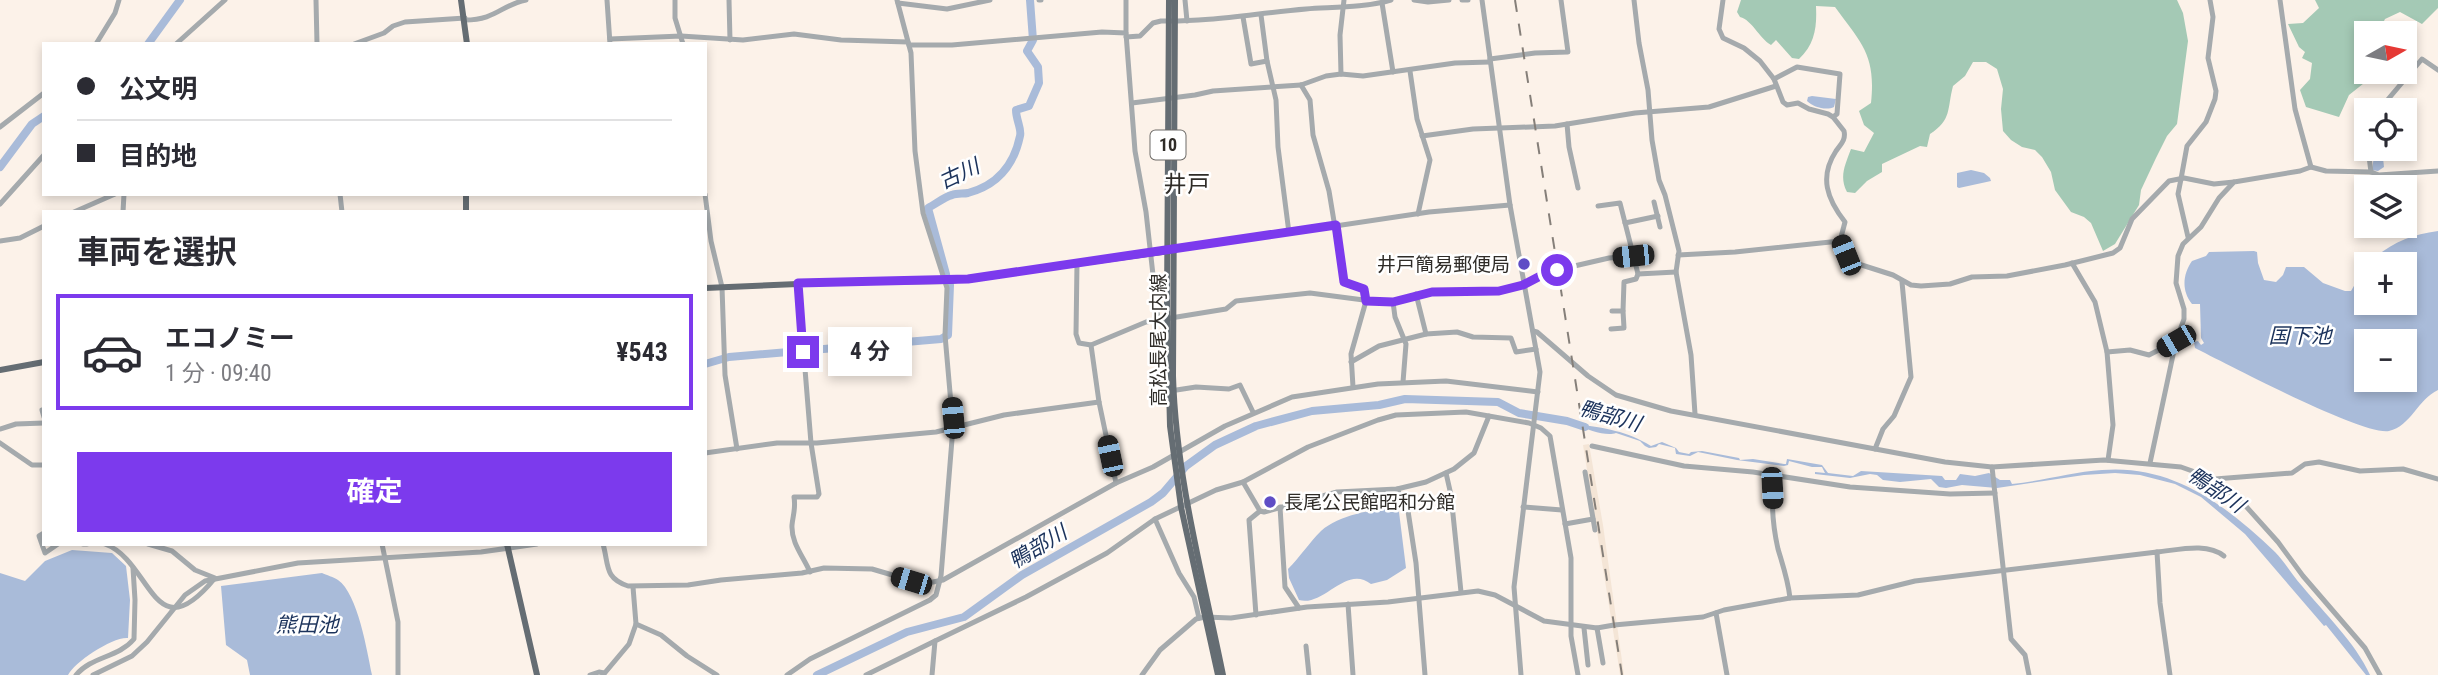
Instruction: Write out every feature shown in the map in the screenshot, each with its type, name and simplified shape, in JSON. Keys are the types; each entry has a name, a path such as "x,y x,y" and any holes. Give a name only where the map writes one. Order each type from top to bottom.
{"main road":[{"path":"461,0 467,42"},
{"name":"高松長尾大内線","path":"1169,0 1171,98 1168,351 1176,456 1218,675"},
{"name":"高松長尾大内線","path":"1171,98 1169,38 1175,0"},
{"path":"707,288 798,283 945,281 1170,251"},
{"path":"0,370 42,362"},
{"path":"508,547 537,675"},
{"name":"高松長尾大内線","path":"1205,617 1223,675"}],"street":[{"path":"97,42 106,30 119,0"},
{"path":"178,42 225,0"},
{"path":"316,0 317,42"},
{"path":"359,42 405,22 484,19 515,2 526,0"},
{"path":"607,0 610,42 681,36 730,40 794,34 841,40 953,45 1102,32 1140,36 1153,23 1243,17 1344,3 1382,3 1391,0"},
{"path":"674,0 675,18 682,42"},
{"path":"729,0 730,40"},
{"path":"786,675 810,659 930,600 936,595 940,582 953,427 945,337 947,288 923,213 915,151 914,95 908,43 897,1 947,9 990,0"},
{"path":"1126,0 1135,151 1158,320"},
{"path":"1185,0 1187,21"},
{"path":"1414,0 1449,0"},
{"path":"1462,0 1468,0"},
{"path":"1482,0 1510,205 1540,372 1515,561 1514,606 1521,675"},
{"path":"1132,103 1213,91 1301,85 1312,79 1341,74 1353,76 1410,71 1535,52 1568,52 1561,0"},
{"path":"1634,0 1659,180 1665,195 1678,255 1676,272 1691,355 1695,414"},
{"path":"1723,0 1720,35 1731,44 1744,48 1760,61 1775,82 1783,102 1787,105 1798,103 1833,117 1844,131 1845,136 1827,169 1826,181 1828,195 1844,222 1840,241 1849,261 1893,275 1902,282 1921,286 1942,285 1972,277 2007,276 2113,253 2124,242 2132,219 2162,186 2181,179 2214,184 2311,167 2326,171 2389,174 2438,171"},
{"path":"2188,237 2178,194 2187,146 2206,122 2215,99 2214,79 2208,58 2213,17 2210,0"},
{"path":"2280,0 2295,109 2311,167"},
{"path":"1341,74 1340,35 1344,3"},
{"path":"1382,3 1394,72"},
{"path":"1261,15 1276,100 1278,147 1289,233"},
{"path":"1243,17 1251,64 1267,61"},
{"path":"2389,98 2422,59 2438,70"},
{"path":"1422,136 1567,124 1635,113 1649,114 1709,107 1775,82 1797,67 1840,74 1840,102 1837,114 1833,117"},
{"path":"1410,71 1417,119 1430,160 1418,214"},
{"path":"1301,85 1310,100 1313,135 1336,225 1344,282 1364,289 1366,301 1351,354 1353,387"},
{"path":"0,127 42,95"},
{"path":"1567,124 1578,188"},
{"path":"0,204 42,157"},
{"path":"2370,161 2371,172"},
{"path":"2150,463 2176,341 2185,313 2176,283 2178,257 2188,237 2201,227 2219,198 2234,182"},
{"path":"79,210 110,196"},
{"path":"705,196 711,241 722,287 725,375 737,449"},
{"path":"1654,202 1660,227"},
{"path":"1598,206 1620,203 1638,274 1636,279 1624,282 1624,328 1611,329"},
{"path":"1170,251 1336,225 1510,205"},
{"path":"1625,223 1658,216"},
{"path":"0,241 20,237 42,227"},
{"path":"1678,255 1840,241"},
{"path":"1077,263 1076,334 1079,343 1091,345 1146,323 1226,309 1236,302 1310,293 1393,302 1416,294 1458,290 1499,291 1523,285 1557,270 1609,258 1633,256"},
{"path":"2071,263 2095,302 2107,352 2113,425 2108,460"},
{"path":"1638,274 1676,272"},
{"path":"1875,449 1883,429 1894,416 1911,377 1902,282"},
{"path":"798,283 818,495 794,497 796,509 792,524 796,549 804,558 810,572"},
{"path":"1416,294 1426,334"},
{"path":"1393,302 1395,317 1404,340 1403,382"},
{"path":"1612,311 1623,311"},
{"path":"1533,331 1616,395 1671,411 1945,462 1992,468 2108,460 2182,467 2214,479 2243,503 2278,542 2303,576 2365,648 2380,675"},
{"path":"1351,362 1379,346 1426,334 1457,332 1473,337 1511,338 1516,352 1536,348"},
{"path":"2107,352 2130,350 2149,355 2176,341"},
{"path":"1091,345 1099,402 1116,483"},
{"path":"603,546 608,572 619,583 633,586 688,585 810,572 824,568 872,569 923,584 940,582 1116,483 1176,456 1253,412 1293,397 1403,382 1463,382 1538,392"},
{"path":"1171,391 1196,387 1229,389 1240,385 1253,412"},
{"path":"707,453 777,443 811,443 936,432 1004,415 1099,402"},
{"path":"866,675 1026,597 1107,553 1155,519 1216,490 1243,482 1308,447 1378,419 1433,412 1466,412 1534,424 1550,436 1571,558 1571,625 1578,675"},
{"path":"1256,615 1249,520 1260,511 1336,492 1397,489 1426,482 1458,466 1474,453 1489,416"},
{"path":"0,429 16,424 42,423"},
{"path":"0,443 32,465 42,465"},
{"path":"1592,446 1669,464 1850,487 1950,494 1995,492"},
{"path":"2214,479 2292,474 2305,464 2319,461 2360,471 2403,469 2438,479"},
{"path":"1992,468 2011,639 2025,655 2029,675"},
{"path":"1586,472 1595,530"},
{"path":"1446,473 1451,495 1461,592"},
{"path":"1774,476 1772,488 1778,548 1787,572 1790,598"},
{"path":"1243,482 1260,511"},
{"path":"1397,489 1408,511 1425,675"},
{"path":"1280,507 1285,587 1299,608"},
{"path":"1523,507 1562,510"},
{"path":"1155,519 1179,573 1205,617"},
{"path":"1565,523 1593,519"},
{"path":"43,546 45,553 55,546"},
{"path":"109,546 120,552 132,565 153,597 168,606 192,603 215,578"},
{"path":"155,546 172,551 195,570 215,578"},
{"path":"382,546 398,622 398,675"},
{"path":"93,675 132,656 194,587 215,578 298,563 508,547"},
{"path":"1142,675 1160,650 1205,617 1231,618 1299,608 1461,592 1487,592 1544,621 1597,628 1703,617 1716,612 1790,598 1858,595 1898,584 2157,552 2207,548 2224,556"},
{"path":"2157,552 2160,603 2170,675"},
{"path":"76,675 87,664 123,649 134,639 132,565"},
{"path":"590,675 601,672 603,674 629,644 636,624 633,586"},
{"path":"1348,604 1353,675"},
{"path":"1716,612 1727,675"},
{"path":"636,624 661,635 717,675"},
{"path":"1584,628 1588,665"},
{"path":"1597,628 1603,663"},
{"path":"932,675 935,641"},
{"path":"1306,646 1309,675"},
{"path":"1587,653 1601,651"}],"shaded area":[{"path":"1589,444 1624,675 1620,675 1583,445"}],"green space":[{"path":"1741,0 2177,0 2183,13 2188,41 2177,124 2167,136 2156,158 2141,190 2139,205 2115,244 2103,251 2091,223 2071,212 2055,190 2051,172 2042,157 2035,150 2022,147 2011,140 2003,131 2003,89 1997,69 1986,62 1973,62 1965,76 1953,86 1945,119 1930,134 1927,147 1920,146 1882,164 1882,172 1867,181 1855,193 1847,192 1843,176 1851,149 1864,152 1874,133 1864,125 1859,111 1871,103 1872,87 1869,61 1860,41 1835,7 1816,6 1812,41 1799,59 1792,58 1776,40 1771,45 1740,17 1737,12"},
{"path":"2315,0 2438,0 2438,8 2422,24 2400,12 2384,21 2354,21 2354,84 2363,84 2349,95 2339,117 2306,107 2300,90 2310,79 2312,63 2302,58 2305,52 2299,47 2288,24 2303,23 2319,8"}],"water":[{"path":"1808,97 1836,99 1834,107 1813,105 1807,101"},
{"path":"2373,161 2383,161 2384,167 2378,171 2372,170"},
{"path":"1971,170 1984,173 1991,181 1957,187 1957,173"},
{"name":"国下池","path":"2438,231 2438,390 2397,428 2389,431 2374,429 2324,411 2195,348 2194,342 2198,341 2201,345 2204,343 2201,338 2200,304 2192,304 2188,299 2185,277 2192,261 2206,256 2209,252 2257,252 2264,280 2276,282 2286,267 2304,267 2323,283 2345,291 2351,291 2354,286 2354,315 2417,315 2417,252 2382,252 2417,236"},
{"path":"1576,424 1624,434 1642,441 1651,446 1662,442 1676,448 1679,452 1689,454 1702,451 1740,460 1753,459 1784,464 1787,459 1822,465 1828,473 1853,476 1861,471 1942,476 1945,480 1956,480 1960,474 1975,476 1989,473 2000,480 2010,480 2012,484 2102,470 2128,470 2175,481 2218,504 2279,556 2356,651 2370,675 2366,675 2326,625 2324,626 2245,534 2201,497 2175,484 2140,475 2115,473 1997,488 1962,485 1946,488 1939,487 1931,479 1900,482 1883,480 1870,474 1850,478 1815,474 1825,473 1822,467 1789,461 1788,465 1784,466 1737,460 1698,452 1690,456 1676,454 1675,448 1659,444 1649,448 1640,441 1616,433 1602,433"},
{"path":"1395,508 1399,512 1406,568 1387,580 1371,584 1362,579 1353,579 1317,598 1299,600 1288,569 1321,531 1347,517 1367,511"},
{"path":"72,550 112,553 126,566 130,600 128,638 114,641 95,651 78,663 68,675 0,675 0,573 25,581 45,561"},
{"name":"熊田池","path":"322,573 338,580 351,597 361,624 372,675 250,675 247,660 226,645 221,586"}],"waterway":[{"path":"149,42 180,0"},
{"name":"古川","path":"946,274 928,208 949,196 968,193 988,185 1003,172 1014,156 1020,133 1016,110 1029,106 1039,83 1038,67 1027,51 1033,40 1030,0"},
{"path":"0,167 32,124 42,117"},
{"name":"古川","path":"707,363 729,357 941,339 948,335 950,285"},
{"name":"鴨部川","path":"817,675 907,632 964,617 1022,575 1151,502 1163,493 1186,466 1215,445 1256,426 1312,411 1379,405 1405,399 1498,402 1519,413 1567,421 1585,427"}],"railway":[{"path":"1515,0 1622,675"}],"place":[{"name":"井戸簡易郵便局","path":"1524,264"},
{"name":"長尾公民館昭和分館","path":"1270,502"}],"district":[{"name":"井戸","path":"1187,184"}],"route":[{"path":"803,352 798,283 950,281 1336,225 1344,282 1364,289 1366,301 1393,302 1416,294 1458,290 1499,291 1523,285 1557,270"}]}
